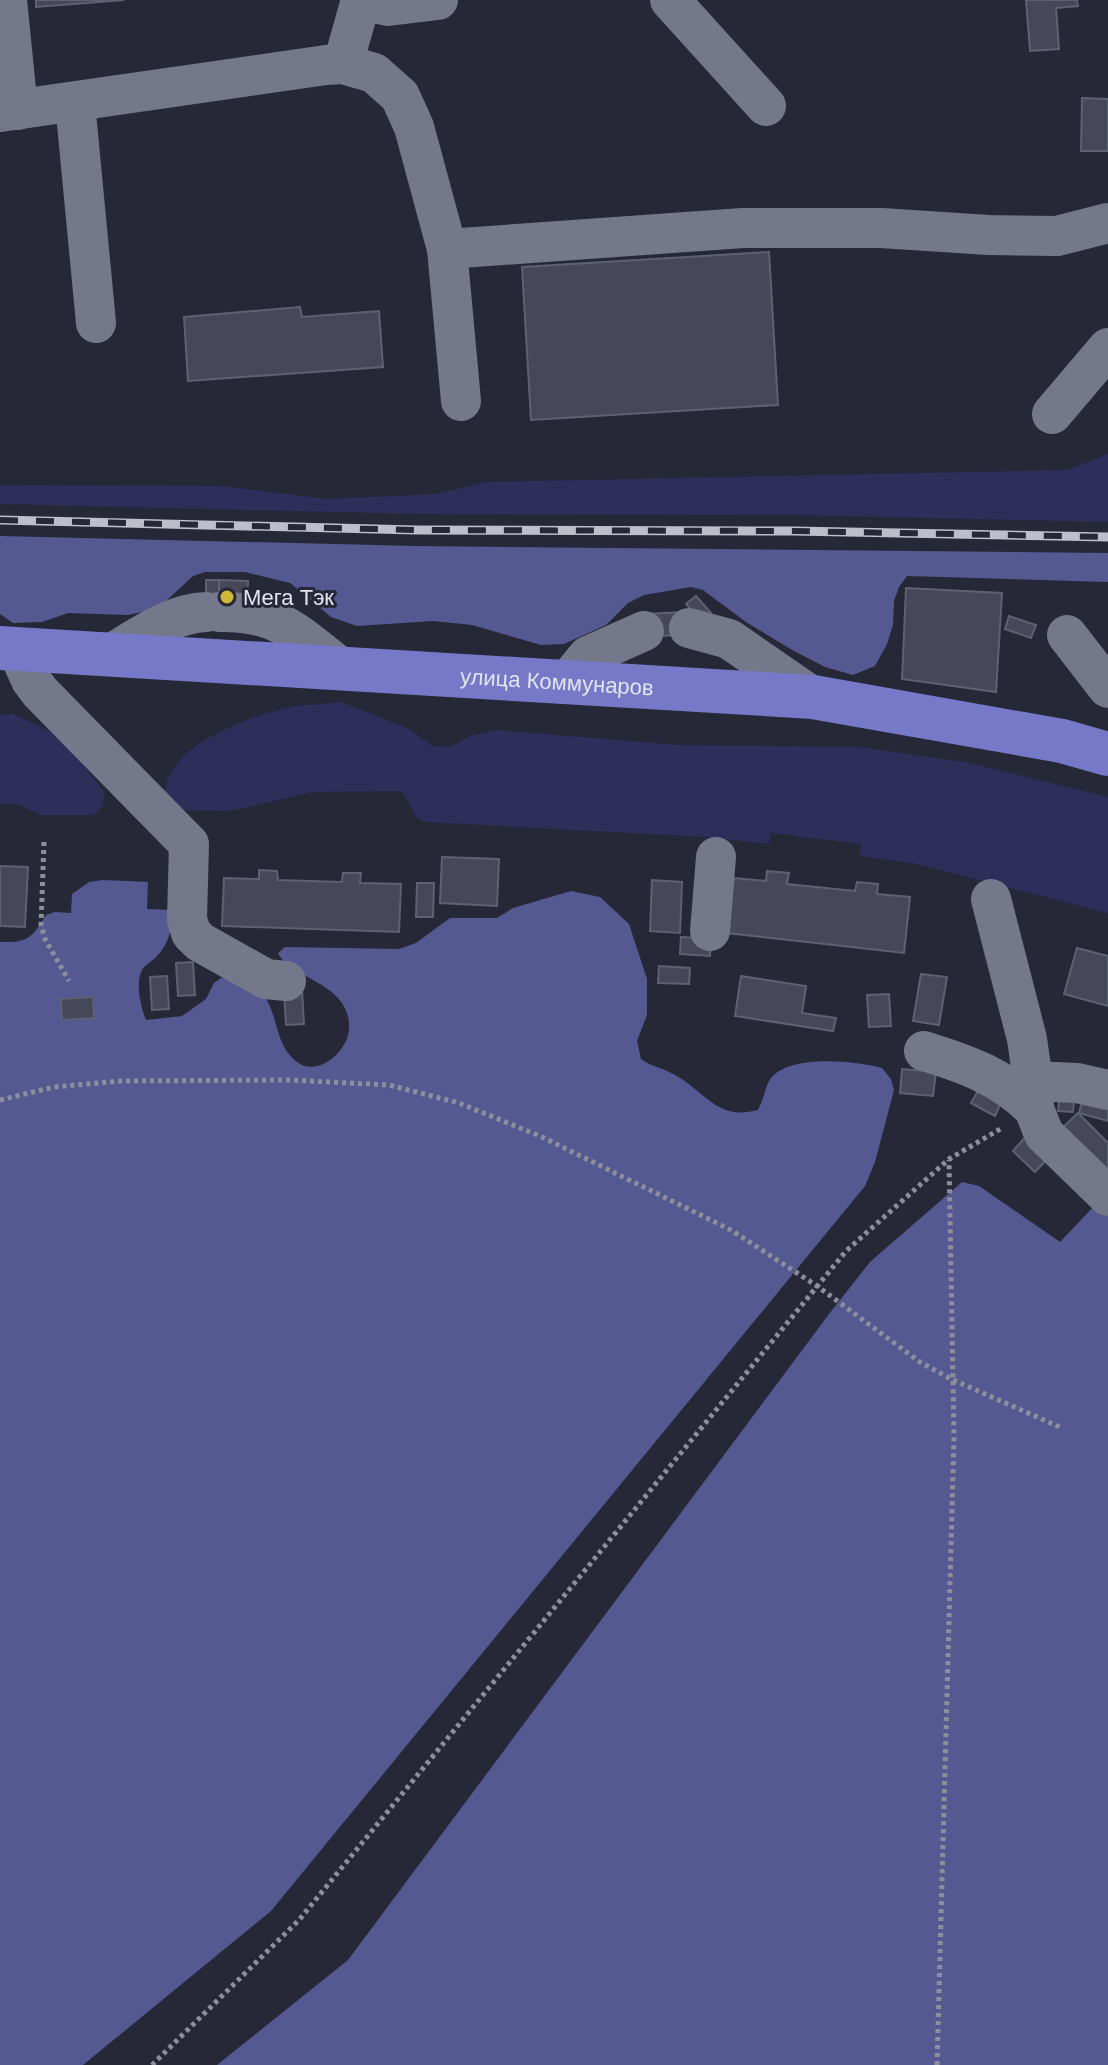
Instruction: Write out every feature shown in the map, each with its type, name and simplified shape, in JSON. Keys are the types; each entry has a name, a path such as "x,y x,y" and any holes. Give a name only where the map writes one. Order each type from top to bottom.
{"main road":[{"name":"улица Коммунаров","path":"8,649 813,697 1033,736 1108,754"}],"lane":[{"path":"7,0 9,111 343,64 374,73 400,96 414,127 447,249 461,401"},
{"path":"343,64 361,0 388,6 438,0"},
{"path":"670,0 766,106"},
{"path":"75,103 96,323"},
{"path":"447,249 743,228 881,228 1057,236 1108,223"},
{"path":"1052,414 1108,348"},
{"path":"111,654 148,632 186,615 250,613 277,620 343,669"},
{"path":"689,628 729,639 813,697"},
{"path":"565,684 588,656 644,631"},
{"path":"1067,635 1108,688"},
{"path":"8,649 40,692 189,844 187,919 191,933 200,942 266,979 286,981"},
{"path":"710,931 716,857"},
{"path":"991,899 1027,1039 1033,1095 1044,1134 1108,1196"},
{"path":"924,1051 1033,1095 1077,1083 1108,1090"}],"path":[{"path":"44,842 41,925 45,939 69,981"},
{"path":"0,1100 54,1087 120,1081 290,1080 389,1085 459,1103 540,1136 731,1230 817,1286 894,1345 953,1380 1062,1428"},
{"path":"152,2065 299,1920 846,1251 949,1159 1033,1095"},
{"path":"937,2065 954,1436 949,1159"}],"shaded area":[{"path":"1108,454 1108,522 795,515 417,514 0,504 0,485 221,486 327,499 436,494 487,482 1067,470"},
{"path":"0,536 416,546 1108,553 1108,582 907,576 894,601 893,625 887,644 875,666 853,675 825,667 794,651 746,622 703,590 691,587 644,595 628,603 606,625 564,644 541,645 472,625 433,621 357,626 331,617 290,583 245,572 205,572 193,576 165,602 151,610 128,615 68,613 42,622 13,623 0,614"},
{"path":"342,702 411,730 432,746 450,747 470,736 496,730 679,745 858,747 970,763 1108,797 1108,913 917,864 860,856 861,844 771,833 769,844 706,837 425,822 416,817 402,791 313,792 232,811 178,810 165,798 167,780 177,763 211,736 275,711"},
{"path":"13,714 52,732 75,754 104,792 103,806 93,815 41,815 17,804 0,804 0,715"},
{"path":"89,882 148,882 147,909 174,910 164,947 140,975 140,995 146,1020 182,1016 206,999 214,983 221,978 242,981 257,988 266,999 287,1051 305,1066 322,1064 338,1053 349,1029 347,1014 341,1001 331,992 285,962 278,953 285,947 399,949 416,943 450,918 497,918 513,908 571,891 600,897 629,924 647,979 647,1015 637,1041 641,1059 645,1062 675,1075 713,1103 732,1112 758,1110 769,1081 778,1072 805,1063 856,1063 882,1068 891,1079 894,1090 875,1162 865,1186 271,1911 83,2065 0,2065 0,942 28,938 46,915 71,913 72,894"},
{"path":"962,1182 979,1186 1060,1242 1099,1201 1108,1209 1108,2065 217,2065 348,1960 870,1262"}],"building":[{"path":"36,0 124,0 36,7"},
{"path":"1026,0 1077,0 1078,6 1056,8 1059,49 1030,51"},
{"path":"1082,98 1108,99 1108,151 1081,151"},
{"path":"769,252 778,405 531,420 522,267"},
{"path":"300,307 302,317 379,311 383,367 188,381 184,317"},
{"path":"206,580 219,580 219,615 206,615"},
{"path":"219,580 248,581 247,608 219,608"},
{"path":"906,588 1002,593 996,692 902,679"},
{"path":"696,596 711,613 701,622 686,604"},
{"path":"683,612 687,634 647,637 646,614"},
{"path":"1009,616 1036,625 1031,638 1005,629"},
{"path":"442,857 499,859 497,906 440,903"},
{"path":"0,866 28,867 25,927 0,926"},
{"path":"259,870 277,871 278,880 342,882 343,873 361,873 360,883 401,884 399,932 222,926 224,878 259,879"},
{"path":"767,871 789,873 787,884 855,891 857,882 878,884 877,894 910,897 904,953 727,933 734,878 766,881"},
{"path":"652,880 682,882 680,933 650,931"},
{"path":"417,883 434,883 433,917 416,917"},
{"path":"681,937 711,939 710,956 680,954"},
{"path":"1077,948 1108,956 1108,1006 1064,994"},
{"path":"193,962 195,995 178,996 176,963"},
{"path":"659,966 690,968 689,984 658,983"},
{"path":"921,974 947,977 939,1025 913,1021"},
{"path":"167,976 169,1009 152,1010 150,977"},
{"path":"741,976 806,986 802,1013 836,1018 833,1031 735,1016"},
{"path":"302,990 304,1024 286,1025 284,992"},
{"path":"889,994 891,1026 869,1027 867,995"},
{"path":"93,997 94,1018 62,1020 61,999"},
{"path":"902,1069 936,1072 933,1096 900,1093"},
{"path":"980,1087 1003,1099 995,1116 971,1103"},
{"path":"1060,1091 1075,1092 1073,1112 1058,1111"},
{"path":"1084,1093 1108,1099 1108,1121 1079,1113"},
{"path":"1078,1113 1108,1143 1108,1184 1057,1133"},
{"path":"1028,1134 1051,1155 1035,1172 1013,1151"}],"railway":[{"path":"0,520 416,530 794,531 1108,537"}],"place":[{"name":"Мега Тэк","path":"227,597"}]}
